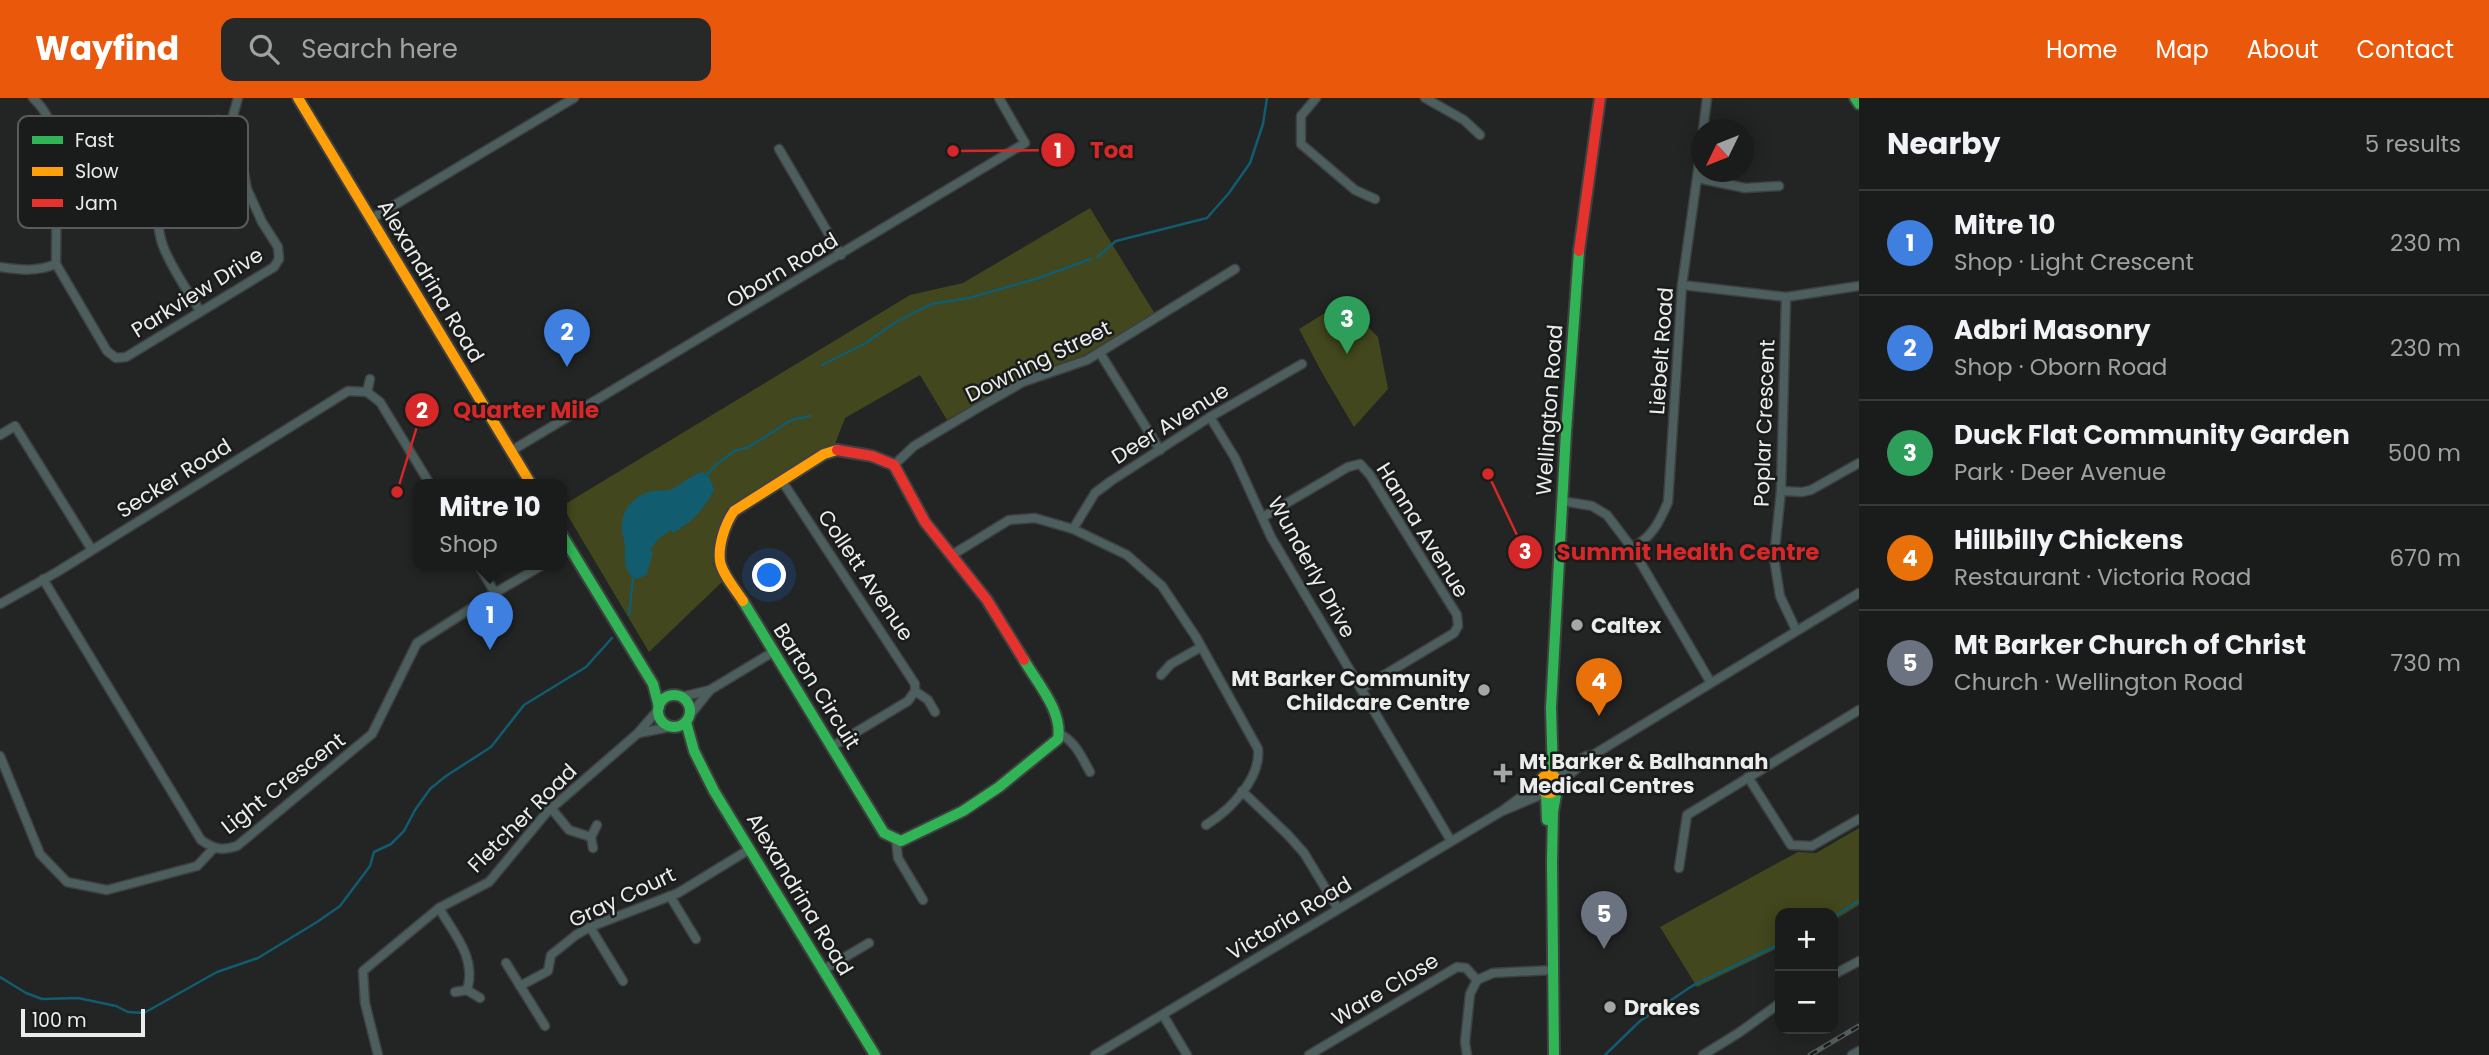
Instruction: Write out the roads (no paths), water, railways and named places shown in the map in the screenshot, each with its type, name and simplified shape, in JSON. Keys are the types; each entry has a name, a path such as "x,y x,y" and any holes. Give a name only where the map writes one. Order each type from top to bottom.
{"main road":[{"name":"Alexandrina Road","path":"298,98 528,479"},
{"name":"Wellington Road","path":"1552,862 1546,812 1553,757 1550,725 1562,501 1580,241 1600,98"},
{"path":"1855,98 1859,104"},
{"name":"Barton Circuit","path":"894,465 872,456 837,450 824,454 732,514 720,556 723,571 884,833 896,841"},
{"path":"894,465 925,522 998,617 1056,714 1060,734 1051,745 999,787 963,811 908,839 896,841"},
{"path":"567,553 653,684 663,722 672,727 688,718 689,704 653,684"},
{"path":"659,709 663,699 678,696"},
{"name":"Alexandrina Road","path":"688,718 694,751"},
{"name":"Wellington Road","path":"1550,725 1554,1055"},
{"name":"Alexandrina Road","path":"672,727 694,751 714,791 875,1055"},
{"path":"1553,757 1565,768"},
{"path":"1531,800 1538,802 1546,812"}],"street":[{"path":"33,98 47,116"},
{"path":"233,116 238,98"},
{"path":"371,219 574,98"},
{"name":"Oborn Road","path":"511,451 1025,143 999,98"},
{"path":"1316,98 1301,116 1301,144 1354,190 1375,199"},
{"path":"1425,98 1464,120 1480,135"},
{"path":"1704,119 1707,98"},
{"path":"779,149 841,255"},
{"name":"Liebelt Road","path":"1632,548 1645,541 1658,527 1668,502 1682,285 1696,182"},
{"path":"1716,182 1745,188 1779,186"},
{"name":"Parkview Drive","path":"56,264 107,351 116,358 126,357 274,267 279,260 278,247 262,222 248,190"},
{"path":"0,267 29,271 56,264 56,228"},
{"path":"158,228 163,246 200,311"},
{"name":"Downing Street","path":"894,465 914,446 1023,382 1100,354 1235,269"},
{"path":"1682,285 1786,297 1859,286"},
{"name":"Poplar Crescent","path":"1786,297 1781,491 1774,558 1780,596 1796,630"},
{"path":"1100,354 1160,450"},
{"name":"Deer Avenue","path":"1073,529 1095,494 1210,417 1302,365"},
{"path":"370,379 367,392 380,402 426,479"},
{"name":"Secker Road","path":"0,604 348,391 367,392"},
{"name":"Wunderly Drive","path":"1210,417 1235,458 1271,537 1451,841"},
{"path":"0,435 15,426 92,550"},
{"path":"1781,491 1811,490 1859,463"},
{"name":"Hanna Avenue","path":"1263,517 1348,467 1360,464 1370,475 1457,615 1458,626 1454,633 1361,689"},
{"name":"Collett Avenue","path":"782,481 910,673 915,691 928,700 935,712"},
{"path":"1562,501 1592,506 1608,515 1632,548 1711,683"},
{"path":"952,555 1009,520 1034,518 1073,529 1128,555 1152,575 1201,647 1258,749 1256,770 1242,791 1220,817 1206,825"},
{"path":"482,570 495,593 534,570"},
{"name":"Light Crescent","path":"43,579 201,840 213,849 226,850 237,846 372,734 417,643 495,593"},
{"name":"Victoria Road","path":"1095,1055 1550,784 1859,593"},
{"path":"1161,675 1171,664 1201,647"},
{"path":"678,696 710,690 773,652"},
{"path":"688,718 710,690"},
{"path":"833,746 908,701 915,691"},
{"name":"Fletcher Road","path":"378,1055 365,1003 363,971 439,908 489,882 551,808 638,734 659,709"},
{"path":"1679,868 1687,815 1859,710"},
{"name":"Fletcher Road","path":"638,734 672,727"},
{"path":"1060,734 1074,745 1090,772"},
{"name":"Victoria Road","path":"1502,811 1531,800 1565,768 1593,755"},
{"path":"0,756 40,854 67,882 107,890 197,866 213,849"},
{"path":"1748,777 1791,845 1812,846 1859,819"},
{"path":"1242,791 1304,853 1338,909"},
{"path":"551,808 569,830 591,837"},
{"path":"593,848 591,837 597,825"},
{"path":"896,841 898,858 923,900"},
{"name":"Gray Court","path":"520,986 548,971 551,955 576,935 670,896 750,849"},
{"path":"670,896 696,939"},
{"path":"439,908 470,960 467,990"},
{"path":"590,927 623,981"},
{"path":"823,970 869,943"},
{"path":"1838,972 1859,961"},
{"path":"506,962 545,1026"},
{"name":"Ware Close","path":"1309,1055 1457,967 1466,968 1477,980"},
{"path":"1467,1055 1465,1042 1470,994 1477,980 1493,973 1553,970"},
{"path":"455,992 467,990 480,998"},
{"path":"1703,1055 1775,1007"},
{"path":"1163,1014 1187,1055"},
{"path":"1852,1055 1859,1051"}],"water":[{"path":"703,472 710,478 714,490 705,504 687,524 658,539 650,550 653,552 647,574 638,579 630,575 625,561 622,532 627,508 641,495 669,490"}],"waterway":[{"path":"1097,257 1116,241 1207,218 1250,163 1263,124 1267,98"},
{"path":"822,365 866,343 894,323 931,304 969,298 1039,278 1091,259"},
{"path":"706,475 734,451 749,447 791,420 810,416"},
{"path":"629,615 633,578"},
{"path":"0,977 26,993 42,999 78,998 116,1006 128,1012 144,1013 217,972 258,958 340,906 370,866 374,852 391,844 404,831 430,789 491,747 524,705 586,667 612,638"},
{"path":"1838,914 1859,901"},
{"path":"1605,1055 1640,1021 1692,986 1775,946"}],"railway":[{"path":"1810,1055 1859,1026"}],"place":[{"name":"Toa","path":"953,151"},
{"name":"Duck Flat Community Garden","path":"1347,354"},
{"name":"Adbri Masonry","path":"567,367"},
{"name":"Summit Health Centre","path":"1488,474"},
{"name":"Quarter Mile","path":"397,492"},
{"name":"Caltex","path":"1577,625"},
{"name":"Mitre 10","path":"490,650"},
{"name":"Mt Barker Community Childcare Centre","path":"1484,690"},
{"name":"Hillbilly Chickens","path":"1599,716"},
{"name":"Mt Barker & Balhannah Medical Centres","path":"1503,773"},
{"name":"Mt Barker Church of Christ","path":"1604,949"},
{"name":"Drakes","path":"1610,1007"}]}
